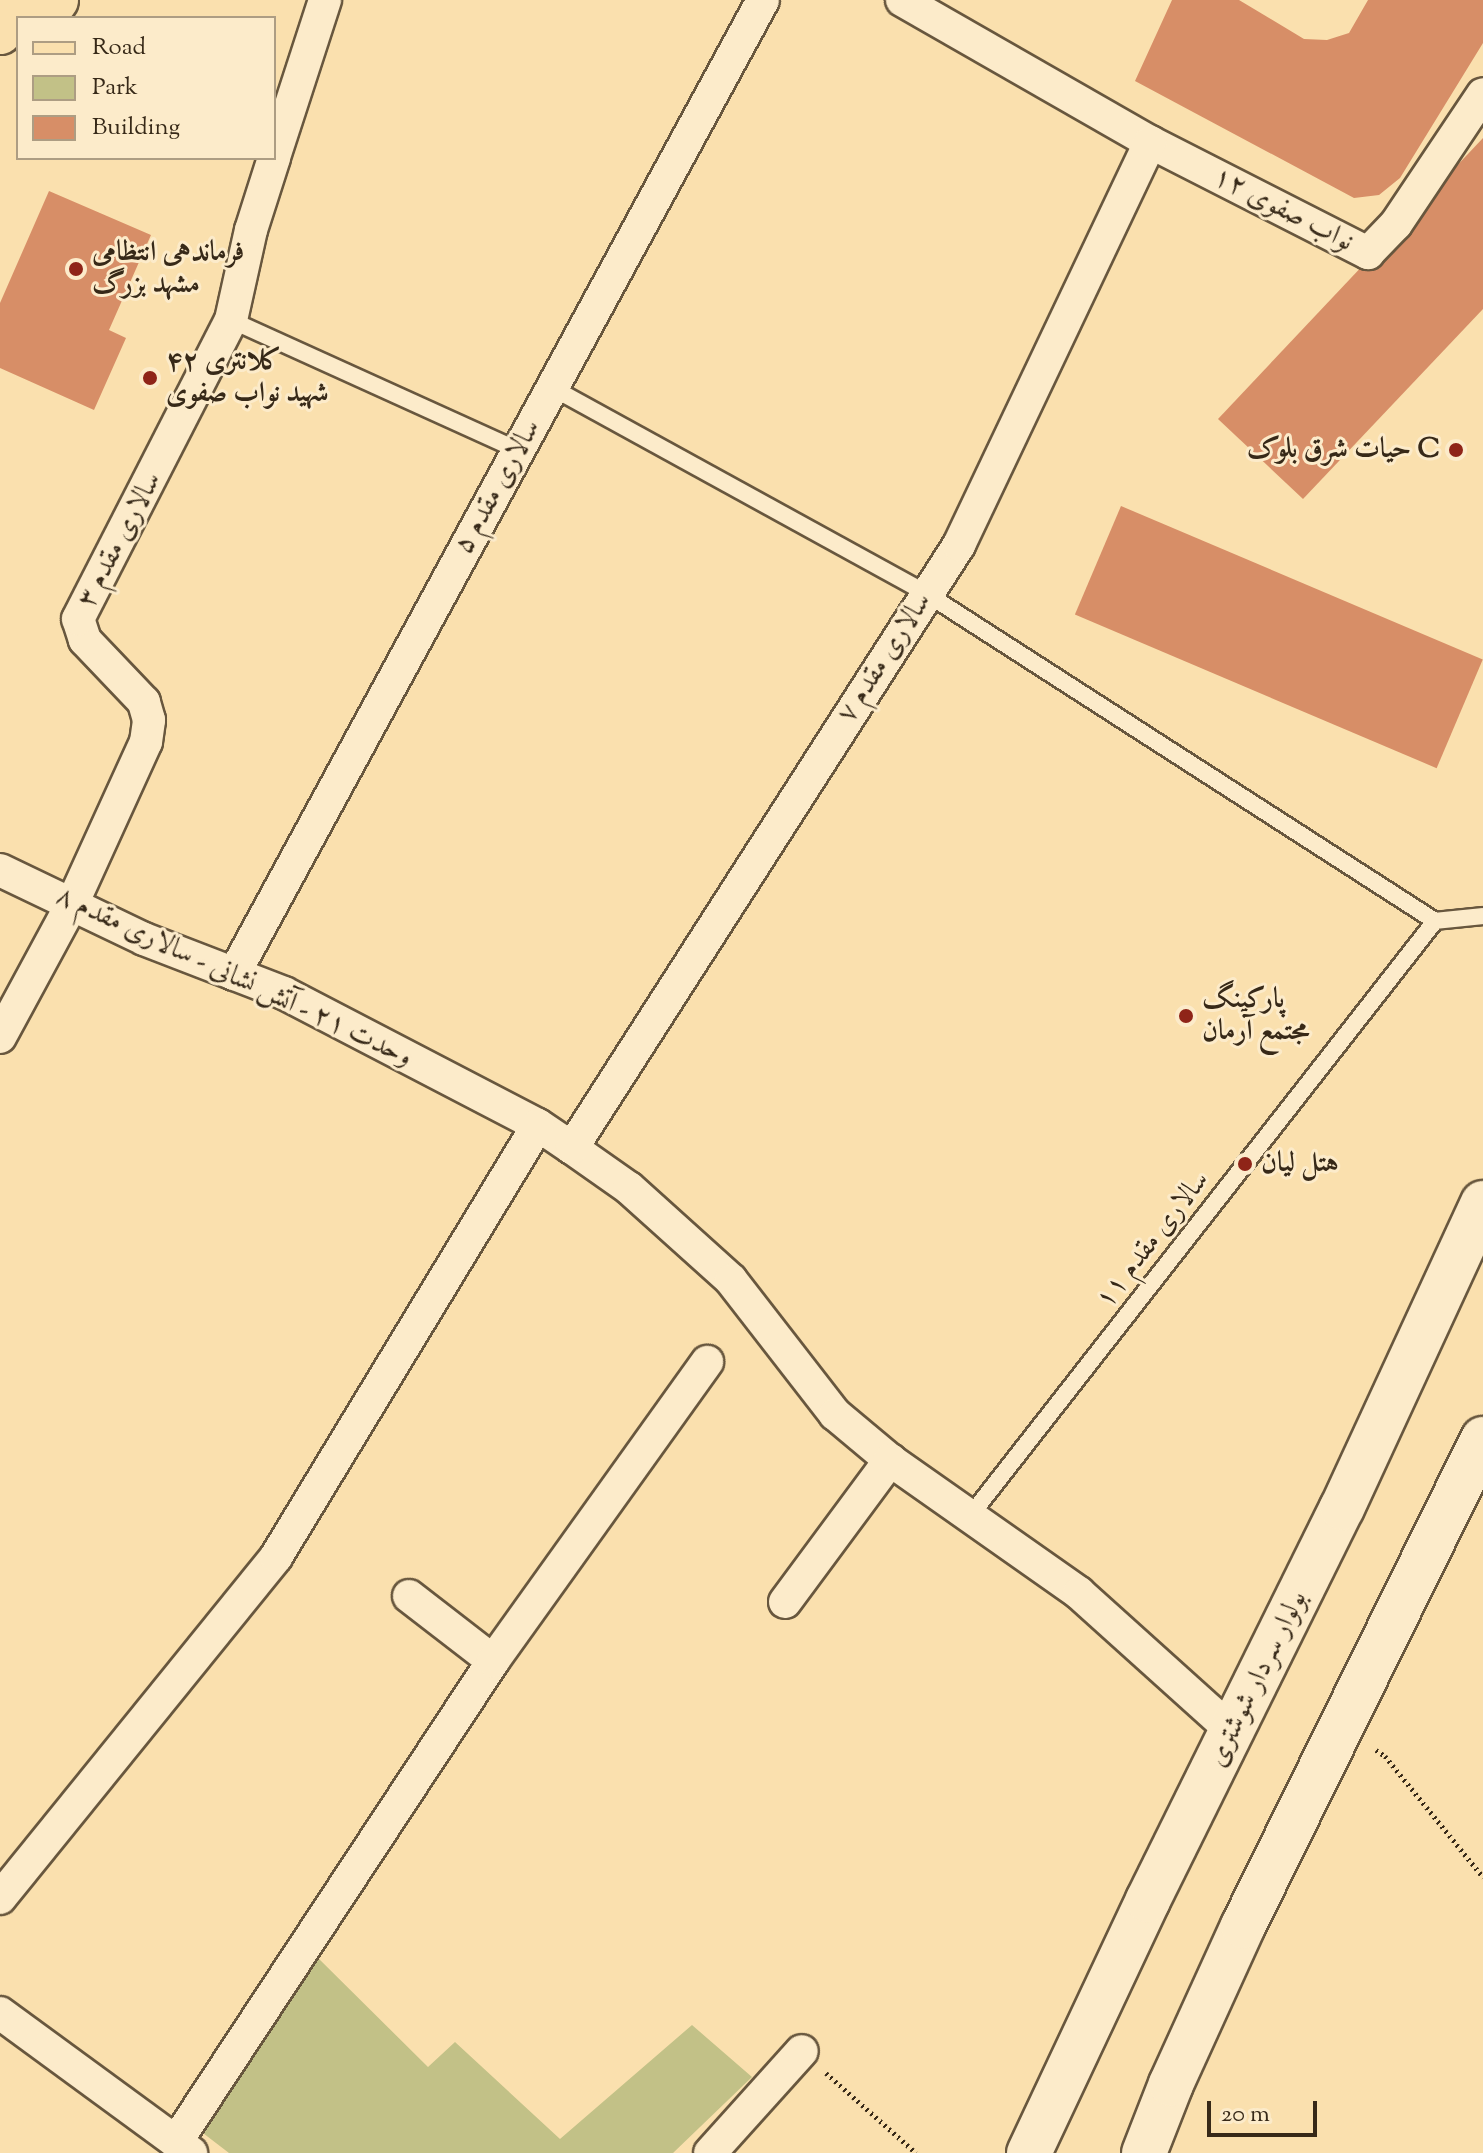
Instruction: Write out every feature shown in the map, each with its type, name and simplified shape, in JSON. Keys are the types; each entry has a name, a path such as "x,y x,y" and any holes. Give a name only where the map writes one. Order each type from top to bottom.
{"main road":[{"path":"0,32 18,0"},
{"path":"42,16 56,0"},
{"path":"0,62 16,44"}],"street":[{"name":"سالاری مقدم ۳","path":"276,152 325,0"},
{"name":"سالاری مقدم ۵","path":"234,974 763,0"},
{"path":"902,0 1150,142"},
{"name":"نواب صفوی ۱۲","path":"1150,142 1368,253 1396,224 1483,94"},
{"name":"سالاری مقدم ۷","path":"572,1148 959,545 1150,142"},
{"name":"سالاری مقدم ۳","path":"0,1037 73,902 146,742 149,720 144,702 85,640 78,619 158,470 231,320 251,230 273,160"},
{"name":"وحدت ۲۱ - آتش نشانی - سالاری مقدم ۸","path":"0,870 73,902 144,939 284,993 538,1125 572,1148 629,1188 731,1280 835,1414 890,1460 1079,1593 1232,1731"},
{"path":"0,1898 276,1557 538,1125"},
{"name":"بولوار سردار شوشتری","path":"1029,2153 1342,1508 1483,1203"},
{"path":"0,2013 184,2148 493,1661 707,1362"},
{"path":"1144,2153 1171,2084 1243,1926 1483,1439"},
{"path":"785,1602 890,1460"},
{"path":"409,1596 493,1661"},
{"path":"710,2153 802,2051"}],"lane":[{"path":"231,320 517,450"},
{"path":"553,388 927,594 1435,921 1483,916"},
{"name":"سالاری مقدم ۱۱","path":"970,1516 1435,921"}],"path":[{"path":"1342,1727 1385,1756 1483,1877"},
{"path":"802,2051 916,2153"}],"green space":[{"path":"313,1953 428,2067 455,2042 560,2139 692,2025 752,2077 673,2153 229,2153 199,2130"}],"building":[{"path":"1172,0 1239,0 1304,39 1327,40 1349,33 1368,0 1483,0 1483,43 1400,178 1379,195 1354,198 1135,81"},
{"path":"1483,138 1483,309 1303,499 1218,419"},
{"name":"فرماندهی انتظامی مشهد بزرگ","path":"49,191 151,235 109,330 126,338 94,410 0,368 0,303"},
{"path":"1121,506 1483,660 1437,768 1075,615"}],"place":[{"name":"فرماندهی انتظامی مشهد بزرگ","path":"76,269"},
{"name":"کلانتری ۴۲ شهید نواب صفوی","path":"150,378"},
{"name":"حیات شرق بلوک C","path":"1456,450"},
{"name":"پارکینگ مجتمع آرمان","path":"1186,1016"},
{"name":"هتل لیان","path":"1245,1164"}]}
